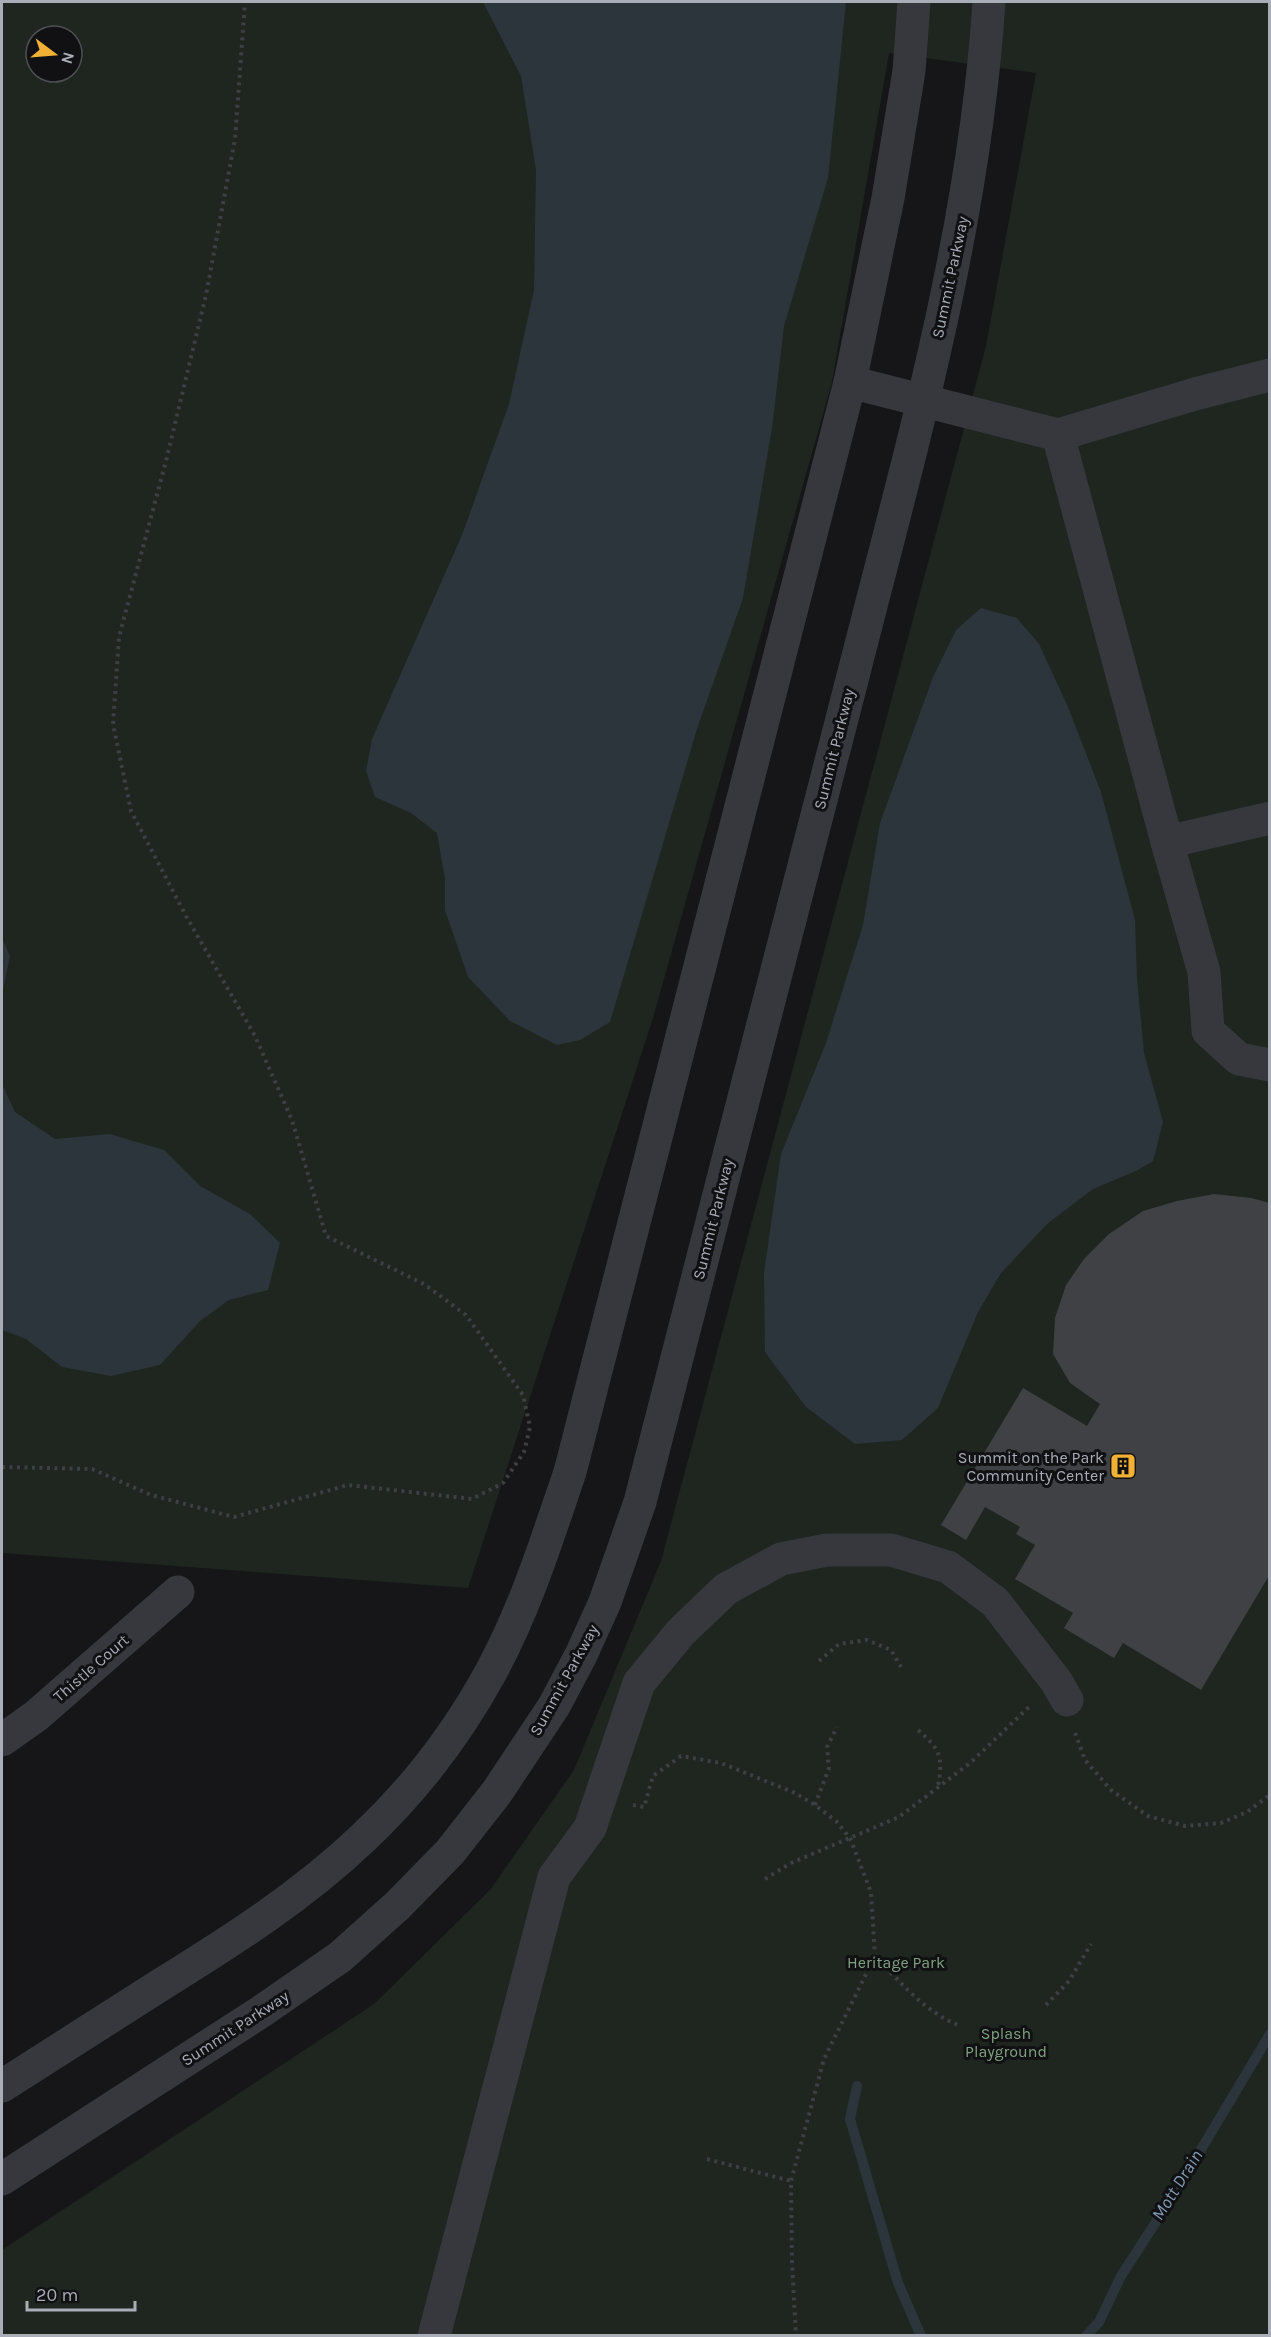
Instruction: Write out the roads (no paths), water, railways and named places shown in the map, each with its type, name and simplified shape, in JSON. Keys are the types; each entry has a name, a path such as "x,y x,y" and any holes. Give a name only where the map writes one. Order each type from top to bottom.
{"street":[{"path":"2,2086 248,1930 297,1895 363,1838 411,1787 454,1731 510,1635 535,1575 570,1472 850,381 888,198 909,71 914,2"},
{"name":"Summit Parkway","path":"2,2179 262,2011 340,1957 397,1906 450,1852 497,1792 554,1706 581,1655 605,1602 640,1502 924,400 964,211 985,71 989,2"},
{"path":"850,381 1058,435 1195,394 1269,375"},
{"path":"1058,435 1204,972 1208,1032 1239,1059 1269,1065"},
{"path":"1167,842 1269,818"},
{"path":"434,2336 554,1877 590,1828 639,1683 681,1632 726,1589 781,1559 827,1550 891,1550 948,1567 995,1602 1061,1690"},
{"name":"Thistle Court","path":"2,1740 36,1716 178,1592"}],"waterway":[{"name":"Mott Drain","path":"1086,2336 1099,2322 1121,2276 1178,2188 1270,2034"},
{"path":"857,2086 850,2119 898,2283 921,2336"}],"place":[{"name":"Summit on the Park Community Center","path":"1123,1466"}],"park label":[{"name":"Heritage Park","path":"896,1962"},
{"name":"Splash Playground","path":"1006,2042"}]}
